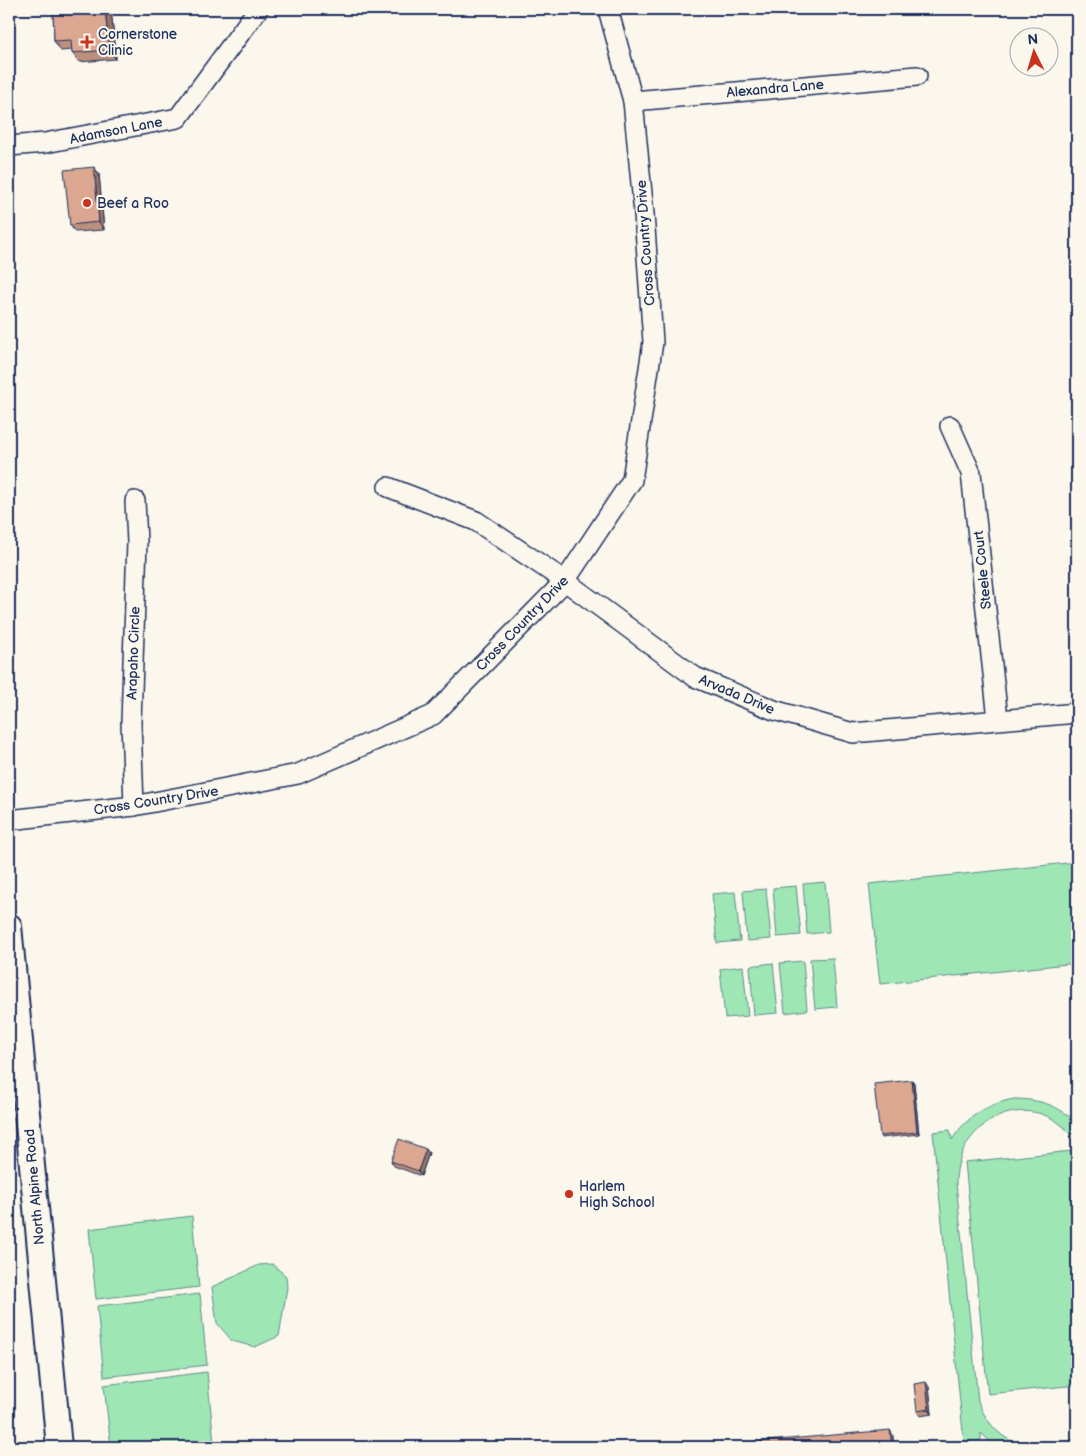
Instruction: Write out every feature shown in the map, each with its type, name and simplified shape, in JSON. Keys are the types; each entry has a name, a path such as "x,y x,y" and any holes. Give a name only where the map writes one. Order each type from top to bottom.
{"main road":[{"name":"North Alpine Road","path":"9,926 16,1086 59,1447"}],"street":[{"name":"Adamson Lane","path":"9,146 45,143 178,118 258,9"},
{"name":"Cross Country Drive","path":"9,820 134,806 298,774 433,715 565,581 632,480 653,342 644,214 633,101 608,9"},
{"name":"Alexandra Lane","path":"633,101 917,76"},
{"name":"Steele Court","path":"950,426 972,473 998,719"},
{"name":"Arvada Drive","path":"388,487 476,521 565,581 695,677 774,710 853,733 1077,713"},
{"name":"Arapaho Circle","path":"134,806 131,722 137,542 135,501"}],"green space":[{"path":"1077,862 1077,963 880,984 869,884"},
{"path":"825,882 829,932 807,934 803,884"},
{"path":"796,886 801,935 777,937 773,888"},
{"path":"766,889 771,939 747,941 743,891"},
{"path":"735,892 740,941 717,943 712,894"},
{"path":"833,958 837,1007 815,1009 810,959"},
{"path":"803,961 807,1010 785,1013 780,963"},
{"path":"773,963 778,1013 754,1015 750,966"},
{"path":"743,966 748,1016 725,1018 720,969"},
{"path":"1014,1099 1048,1104 1070,1117 1077,1123 1077,1144 1062,1125 1043,1115 1023,1111 1003,1115 985,1124 970,1139 960,1159 956,1183 978,1401 986,1418 998,1432 1013,1442 1031,1447 996,1447 981,1433 981,1440 964,1442 933,1132 950,1130 952,1140 964,1125 978,1113 995,1104"},
{"path":"1073,1151 1077,1194 1077,1385 988,1394 965,1162"},
{"path":"192,1216 199,1287 96,1299 89,1229"},
{"path":"272,1264 286,1276 287,1288 279,1336 255,1347 232,1341 217,1323 212,1287 259,1265"},
{"path":"200,1294 207,1365 104,1377 97,1306"},
{"path":"207,1372 214,1443 182,1447 111,1447 104,1385"},
{"path":"1077,1438 1077,1447 1052,1447"}],"building":[{"name":"Cornerstone Clinic","path":"53,9 105,9 109,50 72,53 71,40 54,41"},
{"name":"Beef a Roo","path":"94,167 99,222 70,225 64,170"},
{"path":"912,1080 917,1132 880,1136 874,1084"},
{"path":"399,1139 426,1149 418,1171 391,1161"},
{"path":"926,1382 929,1409 917,1411 914,1384"},
{"path":"890,1430 892,1447 707,1447 713,1441 721,1445"}],"place":[{"name":"Cornerstone Clinic","path":"87,42"},
{"name":"Beef a Roo","path":"87,203"},
{"name":"Harlem High School","path":"569,1194"}]}
